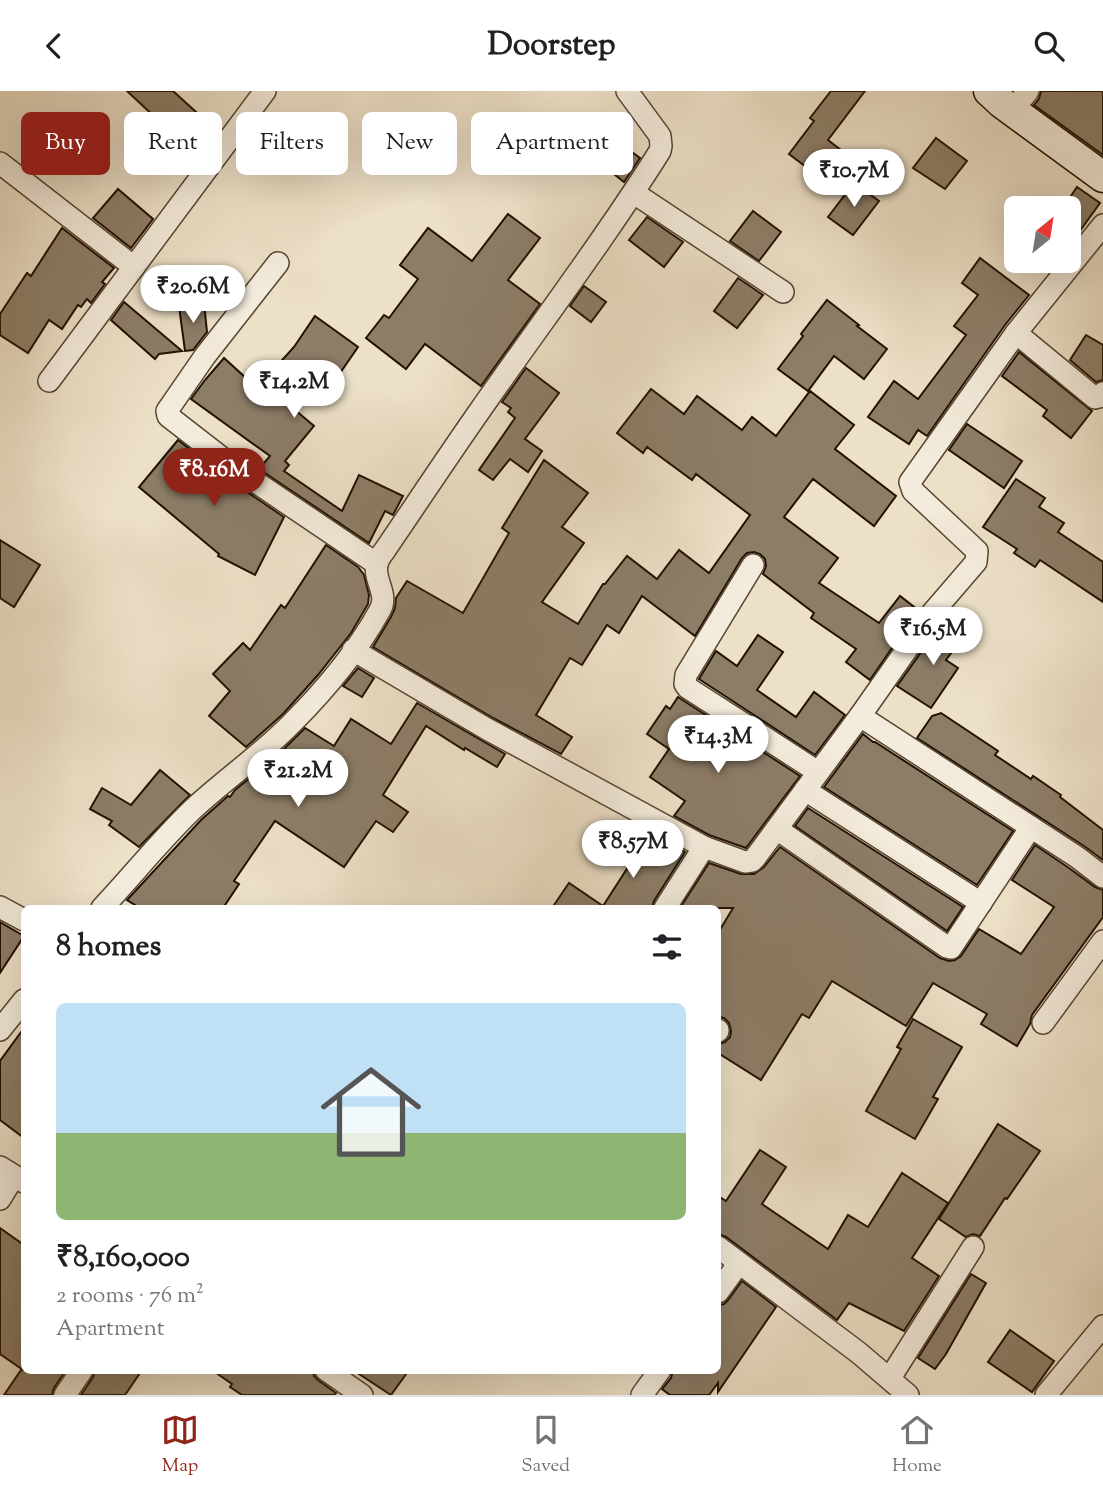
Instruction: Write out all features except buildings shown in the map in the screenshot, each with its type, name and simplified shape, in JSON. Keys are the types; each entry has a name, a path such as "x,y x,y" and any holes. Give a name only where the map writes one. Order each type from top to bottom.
{"street":[{"path":"49,381 265,91"},
{"path":"105,905 193,809 291,724 344,664 373,621 384,598 377,575 377,564 385,550 634,193 660,151 660,136 627,91"},
{"path":"989,91 1020,101 1103,177"},
{"path":"0,163 134,267"},
{"path":"634,193 783,292"},
{"path":"353,650 487,729 704,848 749,862 777,829 933,613 976,562 977,551 913,491 910,482 1016,333 1103,225"},
{"path":"278,263 205,356 167,413 169,418 235,468 377,564"},
{"path":"1016,333 1095,398 1103,393"},
{"path":"754,565 686,675 685,684 818,772"},
{"path":"860,716 1103,877"},
{"path":"805,790 981,903"},
{"path":"777,829 951,948 1031,827"},
{"path":"667,905 704,848"},
{"path":"0,908 21,918"},
{"path":"1043,1023 1103,941"},
{"path":"0,1030 21,1004"},
{"path":"0,1199 13,1175"},
{"path":"890,1378 973,1247"},
{"path":"721,1249 859,1353 908,1395"},
{"path":"721,1288 739,1262"},
{"path":"1046,1395 1103,1326"},
{"path":"65,1395 79,1374"},
{"path":"331,1374 351,1392"},
{"path":"642,1395 657,1374"}]}
